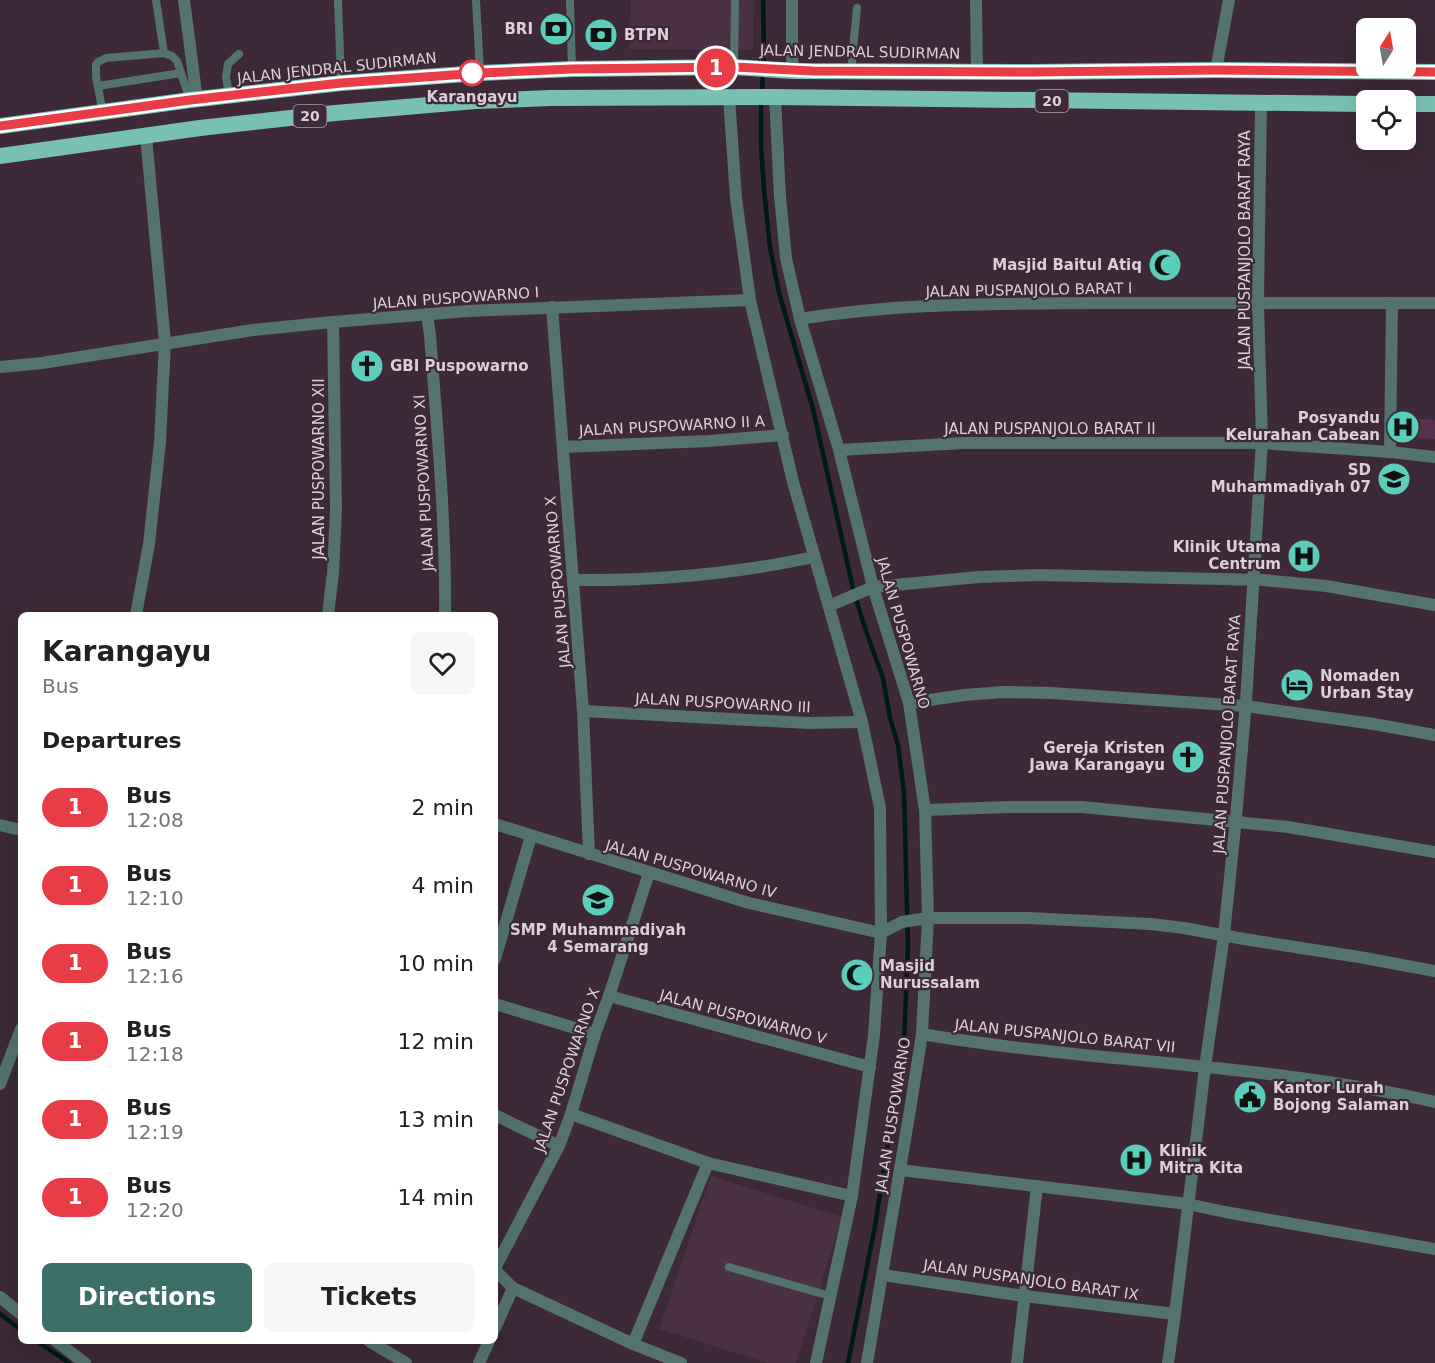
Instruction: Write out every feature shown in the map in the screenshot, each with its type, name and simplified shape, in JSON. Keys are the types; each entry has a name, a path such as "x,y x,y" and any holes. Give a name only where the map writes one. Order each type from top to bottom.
{"highway":[{"name":"JALAN JENDRAL SUDIRMAN","path":"0,126 341,83 572,69 740,67 790,71 1435,72"},
{"name":"20","path":"0,156 335,113 467,101 550,98 773,97 1356,104"},
{"path":"1416,104 1435,104"}],"street":[{"path":"184,0 193,100"},
{"path":"790,71 792,0"},
{"path":"976,0 976,71"},
{"path":"1216,70 1229,0"},
{"name":"JALAN PUSPOWARNO","path":"733,97 736,198 750,300 793,482 862,722 880,808 881,933 874,1035 852,1196 816,1363"},
{"name":"JALAN PUSPOWARNO","path":"773,97 786,258 800,319 840,450 873,587 909,703 925,810 922,1034 867,1363"},
{"name":"JALAN PUSPANJOLO BARAT RAYA","path":"1169,1363 1205,1067 1224,935 1245,706 1261,443 1258,302 1261,104"},
{"path":"137,612 149,544 160,442 165,342 146,136"},
{"name":"JALAN PUSPOWARNO I","path":"0,367 42,363 252,330 333,322 552,307 750,300"},
{"path":"1390,452 1392,303"},
{"name":"JALAN PUSPANJOLO BARAT I","path":"800,319 836,313 957,304 1435,303"},
{"name":"JALAN PUSPOWARNO X","path":"552,307 584,711 589,854"},
{"name":"JALAN PUSPOWARNO XI","path":"427,314 441,491 445,612"},
{"name":"JALAN PUSPOWARNO XII","path":"328,612 336,510 333,322"},
{"name":"JALAN PUSPOWARNO II A","path":"563,447 709,441 783,435"},
{"name":"JALAN PUSPANJOLO BARAT II","path":"840,450 963,443 1261,443 1435,457"},
{"path":"573,580 707,574 784,564 814,557"},
{"path":"829,606 873,587 979,577 1039,575 1253,580 1326,586 1435,605"},
{"path":"909,703 1003,692 1051,693 1245,706 1435,735"},
{"name":"JALAN PUSPOWARNO III","path":"584,711 808,723 862,722"},
{"path":"925,810 1082,807 1288,827 1435,852"},
{"path":"0,825 18,829"},
{"name":"JALAN PUSPOWARNO IV","path":"498,825 749,903 881,933"},
{"path":"498,949 531,836"},
{"name":"JALAN PUSPOWARNO X","path":"498,1263 559,1146 649,873"},
{"path":"881,933 902,922 923,918 1028,918 1151,924 1435,971"},
{"name":"JALAN PUSPOWARNO V","path":"609,996 870,1067"},
{"path":"498,1005 595,1034"},
{"name":"JALAN PUSPANJOLO BARAT VII","path":"922,1034 965,1041 1317,1079 1435,1102"},
{"path":"0,1084 18,1037"},
{"path":"571,1114 708,1163 852,1196"},
{"path":"498,1116 559,1146"},
{"path":"633,1344 708,1163"},
{"path":"900,1170 1188,1204 1435,1249"},
{"path":"1017,1363 1037,1186"},
{"path":"498,1272 513,1288 633,1344 681,1363"},
{"name":"JALAN PUSPANJOLO BARAT IX","path":"883,1275 1024,1296 1175,1314"},
{"path":"498,1321 513,1288"},
{"path":"0,1297 18,1312"},
{"path":"62,1344 86,1363"},
{"path":"374,1344 406,1363"},
{"path":"478,1363 488,1344"}],"lane":[{"path":"156,0 164,53"},
{"path":"338,0 341,83"},
{"path":"476,0 480,73"},
{"path":"570,0 572,69"},
{"path":"735,0 740,67"},
{"path":"852,71 857,8"},
{"path":"103,113 95,69 101,60 115,57 164,53 172,56 177,61 193,100"},
{"path":"229,96 226,77 228,64 239,54"},
{"path":"98,86 181,73"},
{"path":"729,1267 830,1296"}],"shaded area":[{"path":"631,0 754,0 753,50 629,49"},
{"path":"1412,418 1435,420 1435,439 1411,437"},
{"path":"711,1176 842,1217 796,1363 768,1363 659,1329"}],"waterway":[{"path":"762,93 763,0"},
{"path":"761,102 764,190 770,247 779,293 813,409 854,593 883,678 890,718 898,745 904,792 908,946 904,1041 875,1226 848,1363"},
{"path":"0,1314 18,1328"},
{"path":"41,1344 69,1363"}],"bus line":[{"name":"1","path":"0,126 190,100 341,83 572,69 734,67 794,71 1435,72"}],"place":[{"name":"BRI","path":"556,29"},
{"name":"BTPN","path":"601,35"},
{"name":"Karangayu","path":"472,73"},
{"name":"Masjid Baitul Atiq","path":"1165,265"},
{"name":"GBI Puspowarno","path":"367,366"},
{"name":"Posyandu Kelurahan Cabean","path":"1403,427"},
{"name":"SD Muhammadiyah 07","path":"1394,479"},
{"name":"Klinik Utama Centrum","path":"1304,556"},
{"name":"Nomaden Urban Stay","path":"1297,685"},
{"name":"Gereja Kristen Jawa Karangayu","path":"1188,757"},
{"name":"SMP Muhammadiyah 4 Semarang","path":"598,900"},
{"name":"Masjid Nurussalam","path":"857,975"},
{"name":"Kantor Lurah Bojong Salaman","path":"1250,1097"},
{"name":"Klinik Mitra Kita","path":"1136,1160"}]}
